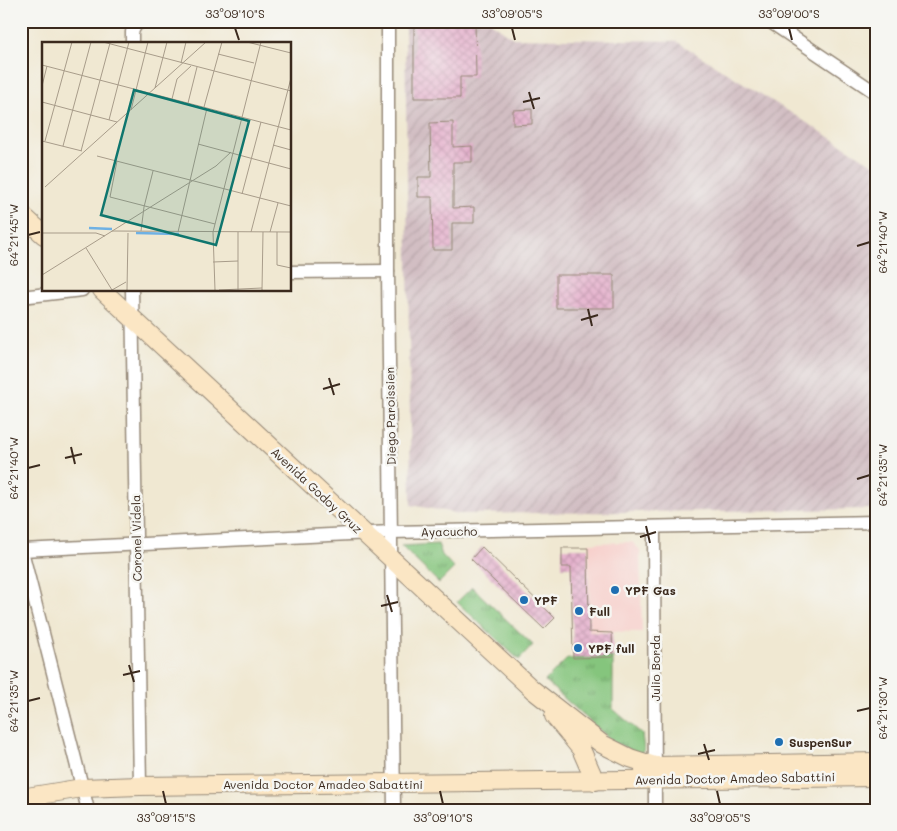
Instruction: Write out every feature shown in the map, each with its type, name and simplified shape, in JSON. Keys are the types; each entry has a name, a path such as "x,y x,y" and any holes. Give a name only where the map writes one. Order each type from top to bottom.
{"main road":[{"path":"21,214 42,233"},
{"name":"Avenida Godoy Gruz","path":"103,291 533,690 602,744 656,772"},
{"name":"Avenida Godoy Gruz","path":"533,690 581,749 595,781"},
{"name":"Avenida Doctor Amadeo Sabattini","path":"21,798 82,788 595,781 656,772 876,762"},
{"name":"Avenida Doctor Amadeo Sabattini","path":"656,772 876,777"}],"street":[{"name":"Diego Paroissien","path":"388,21 388,271 394,810"},
{"path":"769,21 876,94"},
{"path":"132,42 132,32 140,22"},
{"path":"291,272 388,271"},
{"path":"21,297 73,291"},
{"name":"Coronel Videla","path":"132,291 140,786"},
{"name":"Ayacucho","path":"22,548 391,532 876,522"},
{"name":"Julio Borda","path":"654,527 655,810"},
{"path":"22,548 88,810"}],"shaded area":[{"path":"405,21 489,21 513,38 676,41 876,166 876,509 460,514 411,505"},
{"name":"YPF Gas","path":"632,542 640,550 642,632 590,631 589,543"}],"green space":[{"path":"438,544 442,555 454,568 439,583 401,546"},
{"path":"472,587 533,645 519,660 457,602"},
{"path":"613,657 613,709 642,734 644,750 639,754 613,742 545,681 567,659"}],"building":[{"path":"414,21 475,21 476,77 460,77 460,98 414,98"},
{"path":"532,109 532,124 513,125 513,110"},
{"path":"453,122 453,147 472,146 472,162 453,162 453,208 474,207 474,223 452,223 452,250 433,250 432,197 418,197 418,177 431,177 430,123"},
{"path":"556,275 614,275 614,308 556,308"},
{"path":"482,547 555,618 544,629 471,559"},
{"path":"562,548 588,548 589,632 612,633 613,657 573,658 571,567 562,567"}],"place":[{"name":"YPF Gas","path":"615,590"},
{"name":"YPF","path":"524,600"},
{"name":"Full","path":"579,611"},
{"name":"YPF full","path":"578,648"},
{"name":"SuspenSur","path":"779,742"}]}
